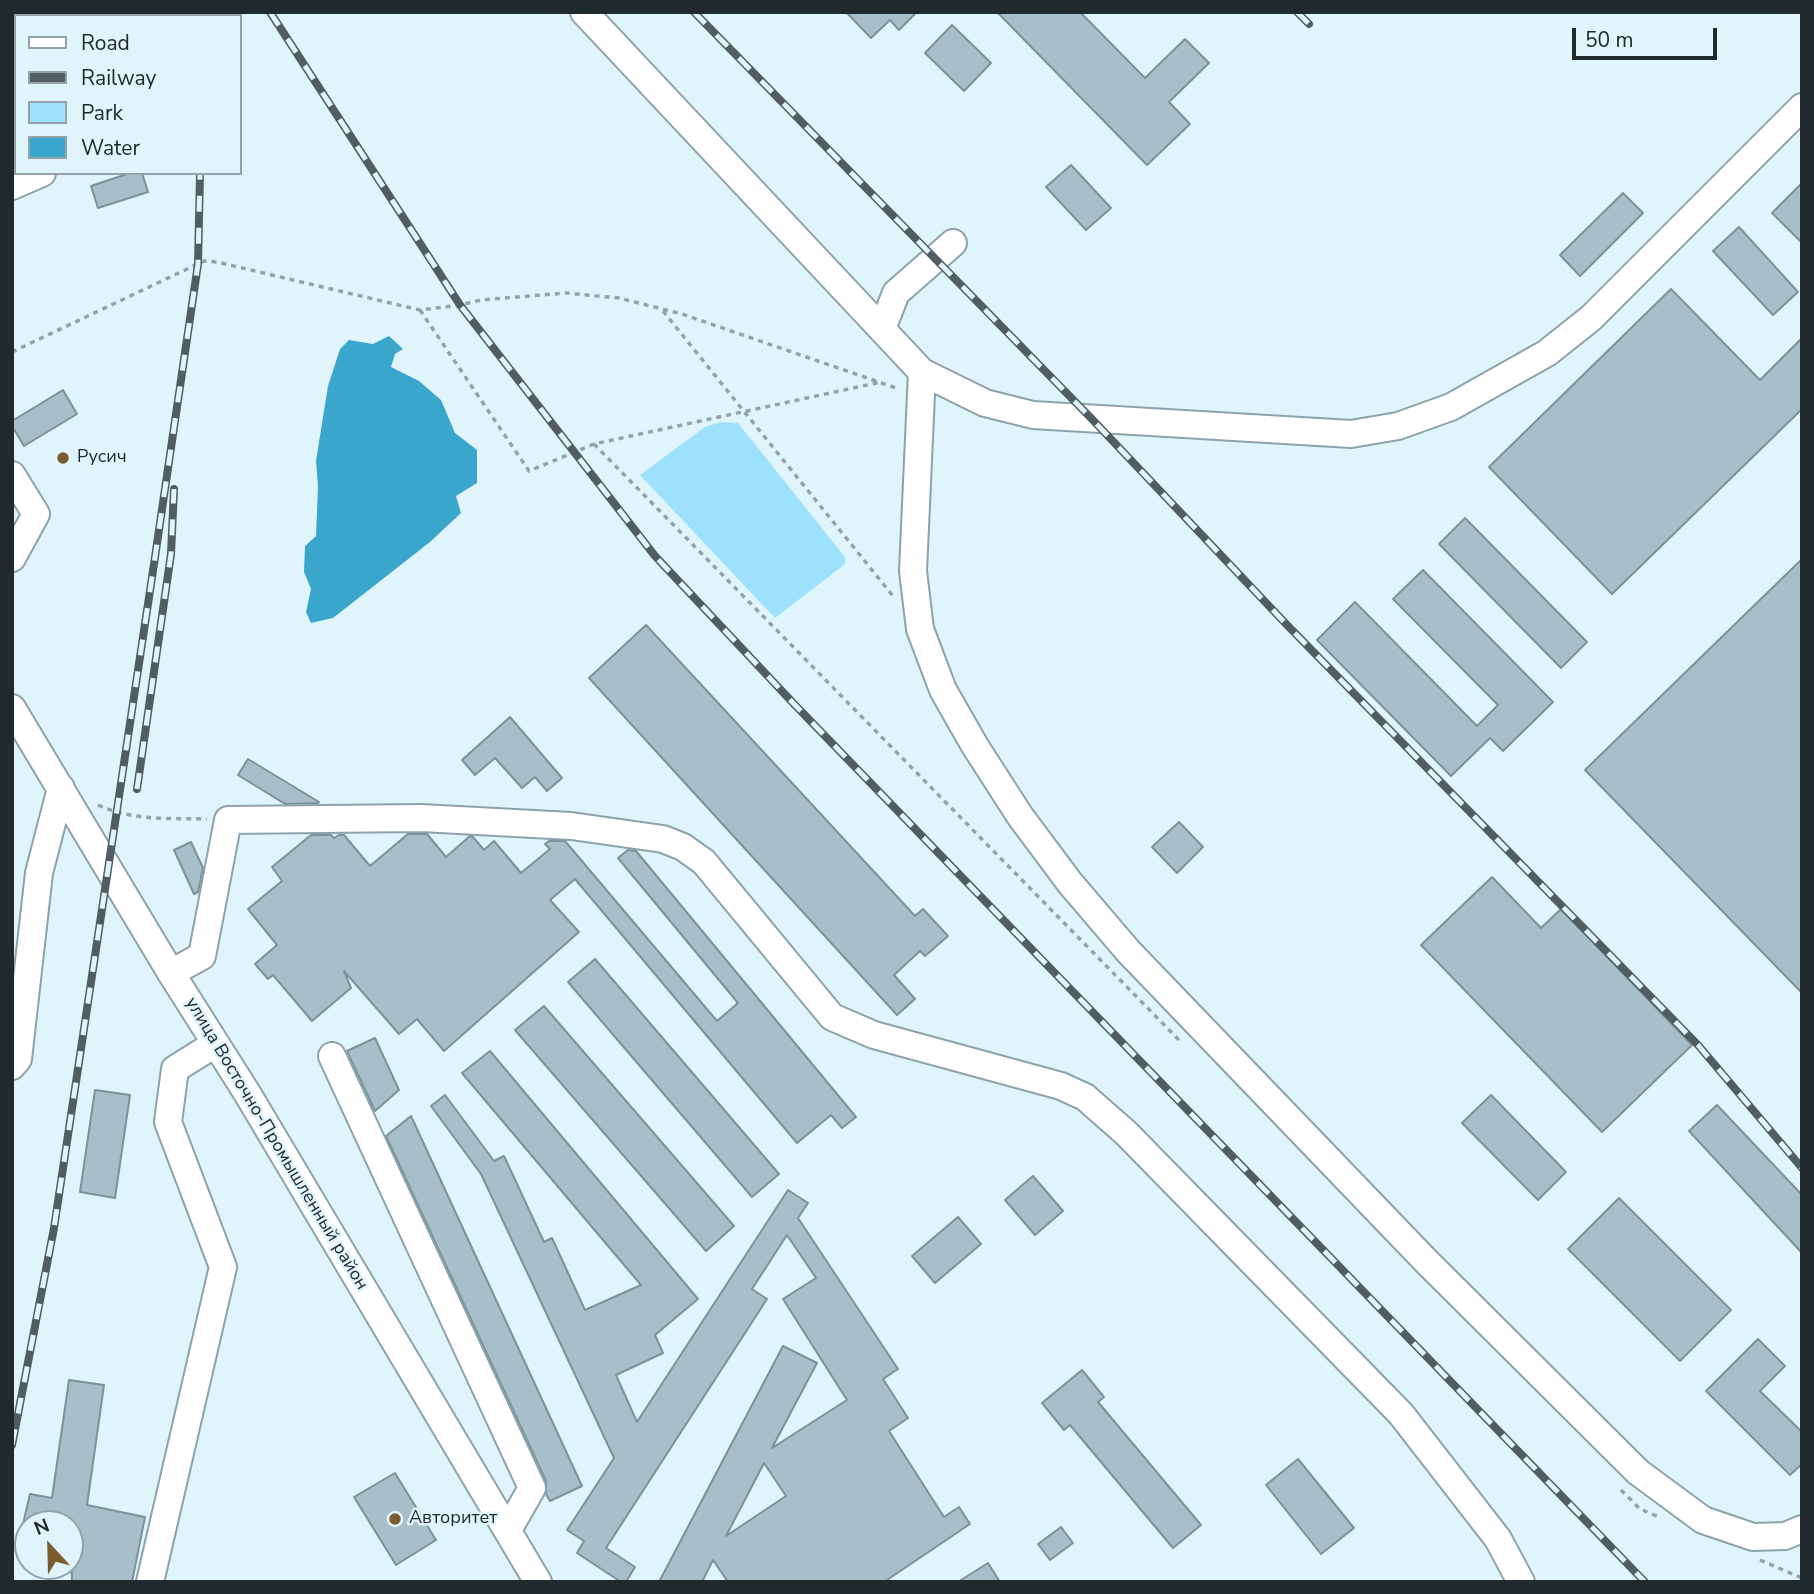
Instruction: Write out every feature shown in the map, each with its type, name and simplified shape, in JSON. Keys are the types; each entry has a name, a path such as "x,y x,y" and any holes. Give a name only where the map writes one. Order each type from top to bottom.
{"street":[{"path":"584,12 882,329 922,384 1033,415 1351,434 1398,426 1451,407 1547,353 1591,318 1802,107"},
{"path":"12,186 38,175"},
{"path":"882,329 896,293 953,243"},
{"path":"922,384 913,571 920,629 943,690 975,746 1020,816 1070,883 1128,951 1426,1261 1638,1472 1703,1520 1753,1537 1785,1536 1802,1529"},
{"path":"12,475 36,514 12,558"},
{"name":"улица Восточно-Промышленный район","path":"12,708 171,973 254,1104 538,1582"},
{"path":"12,1066 19,1059 39,873 61,788"},
{"path":"171,973 202,956 228,820 421,818 571,826 663,839 683,847 704,862 832,1017 874,1035 1049,1082 1085,1097 1135,1143 1401,1414 1498,1539 1521,1582"},
{"path":"150,1582 223,1267 168,1122 175,1069 215,1044"},
{"path":"332,1056 532,1488 508,1530"}],"path":[{"path":"12,352 204,261 420,310 481,300 566,293 619,298 662,309 881,382"},
{"path":"662,309 893,596"},
{"path":"420,310 529,471 594,444 881,382 922,384"},
{"path":"94,803 133,817 228,820"}],"green space":[{"path":"721,422 738,423 845,557 845,564 775,618 640,475 705,427"}],"water":[{"path":"389,336 403,349 395,354 391,367 419,381 441,400 455,433 477,450 477,483 456,496 461,513 430,542 333,618 311,623 306,612 311,589 304,572 305,546 316,536 316,461 328,386 340,349 349,340 373,344"}],"building":[{"path":"846,12 917,12 899,30 890,20 871,38"},
{"path":"997,12 1080,12 1145,78 1185,39 1209,63 1169,102 1190,124 1147,165"},
{"path":"952,25 991,63 964,91 925,53"},
{"path":"1071,165 1111,208 1086,230 1046,187"},
{"path":"124,175 143,175 148,192 98,208 91,186"},
{"path":"1802,183 1802,243 1772,213"},
{"path":"1623,193 1643,213 1580,276 1560,255"},
{"path":"1739,227 1798,292 1773,315 1713,251"},
{"path":"1671,289 1760,380 1802,338 1802,409 1612,594 1489,467"},
{"path":"63,390 77,414 24,446 12,426 12,421"},
{"path":"1465,518 1587,642 1561,668 1439,544"},
{"path":"1802,559 1802,993 1585,770"},
{"path":"1423,570 1553,702 1503,751 1490,738 1451,776 1317,640 1355,602 1477,726 1498,705 1393,599"},
{"path":"646,625 915,916 923,909 948,936 925,956 920,951 894,975 915,999 897,1015 589,678"},
{"path":"510,717 562,778 547,791 535,777 522,788 495,758 475,775 462,760"},
{"path":"248,759 319,802 285,804 238,775"},
{"path":"1179,822 1203,847 1177,873 1152,847"},
{"path":"408,834 427,834 446,857 470,836 484,850 494,841 521,873 550,849 545,844 549,841 565,841 717,1021 738,1003 618,858 628,850 636,851 856,1117 842,1128 831,1115 797,1143 575,879 550,900 579,932 444,1051 417,1019 399,1034 344,971 351,988 312,1021 273,975 268,979 255,964 277,945 248,909 282,881 272,867 311,835 331,835 334,838 344,835 370,866"},
{"path":"191,842 203,868 198,892 194,894 174,850"},
{"path":"1492,877 1541,928 1561,909 1692,1045 1602,1132 1421,945"},
{"path":"595,959 779,1174 752,1197 568,982"},
{"path":"544,1006 734,1226 706,1251 515,1030"},
{"path":"375,1038 399,1090 375,1111 347,1051"},
{"path":"490,1051 698,1299 655,1335 663,1353 616,1375 637,1422 788,1190 808,1203 798,1218 898,1369 883,1379 908,1418 889,1431 944,1517 959,1507 970,1524 884,1582 728,1582 713,1560 702,1582 659,1582 783,1346 817,1363 772,1448 847,1400 783,1299 816,1278 787,1235 752,1289 767,1299 606,1548 635,1567 626,1582 621,1582 577,1553 584,1541 567,1530 614,1458 481,1174 431,1106 445,1095 494,1161 504,1156 544,1242 552,1238 585,1310 641,1285 462,1073","holes":["764,1463 786,1496 726,1536"]},
{"path":"95,1090 130,1095 115,1198 80,1192"},
{"path":"1491,1095 1566,1172 1538,1200 1462,1123"},
{"path":"1717,1105 1802,1195 1802,1253 1689,1131"},
{"path":"411,1116 582,1486 550,1501 546,1494 546,1481 386,1136"},
{"path":"1033,1176 1063,1211 1035,1235 1005,1200"},
{"path":"1619,1198 1731,1310 1680,1361 1568,1249"},
{"path":"958,1217 981,1244 935,1283 912,1256"},
{"path":"1758,1339 1785,1366 1760,1391 1802,1432 1802,1464 1790,1475 1706,1391"},
{"path":"1082,1370 1104,1397 1098,1402 1201,1525 1173,1548 1070,1425 1064,1430 1042,1403"},
{"path":"69,1380 104,1385 87,1505 145,1517 132,1582 72,1582 84,1580 84,1510 26,1510 30,1494 52,1498"},
{"path":"1298,1459 1354,1528 1321,1554 1266,1485"},
{"name":"Авторитет","path":"395,1473 436,1540 396,1565 354,1497"},
{"path":"1061,1527 1073,1543 1050,1560 1038,1544"},
{"path":"988,1563 1000,1582 958,1582"}],"railway":[{"path":"270,12 460,305 655,556 795,705 1645,1582"},
{"path":"694,12 1698,1045 1802,1168"},
{"path":"1297,12 1309,24"},
{"path":"12,1445 54,1228 154,564 198,264 200,175"},
{"path":"137,789 171,554 174,489"}],"place":[{"name":"Русич","path":"63,458"},
{"name":"Авторитет","path":"395,1519"}]}
